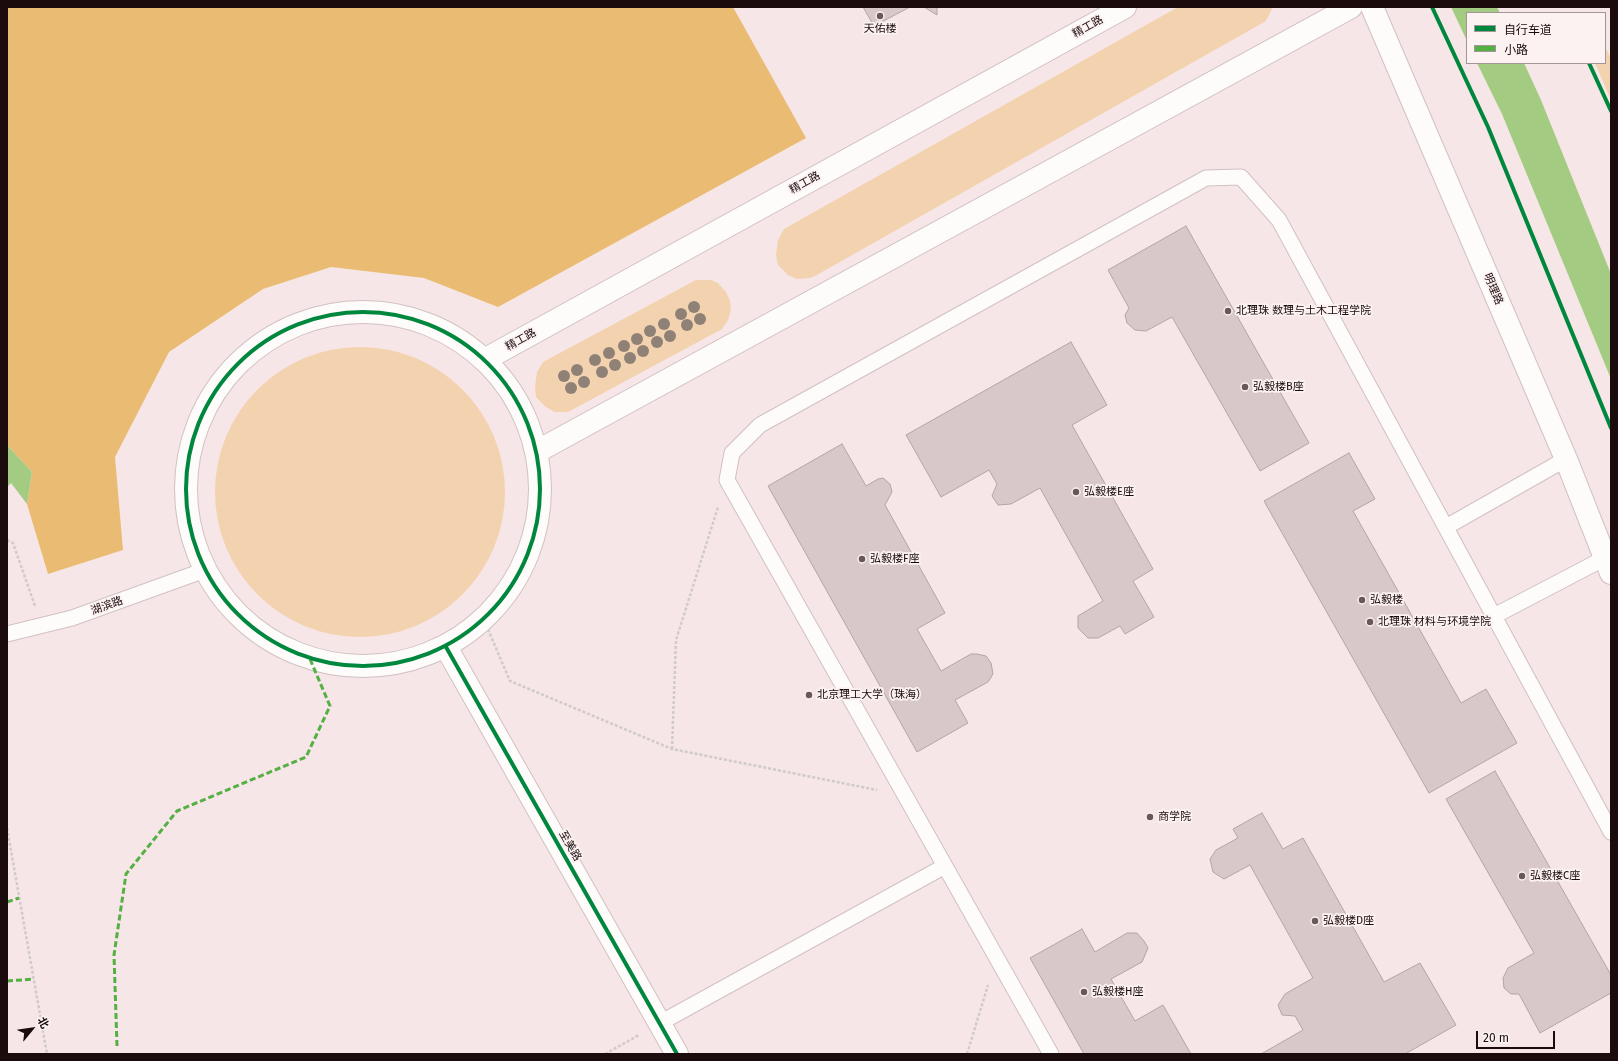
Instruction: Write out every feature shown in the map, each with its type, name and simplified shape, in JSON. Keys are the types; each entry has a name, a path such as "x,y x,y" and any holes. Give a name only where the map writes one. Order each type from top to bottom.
{"street":[{"name":"精工路","path":"484,360 1125,7"},
{"path":"536,452 1351,7"},
{"name":"明理路","path":"1372,7 1566,459 1608,566"},
{"path":"347,312 397,315 444,331 484,360 508,387 522,411 536,452 540,498 532,543 513,585 484,620 446,647 402,663 356,667 310,659 268,639 232,608 206,570 189,523 186,474 197,425 221,382 256,347 299,323 347,312"},
{"name":"至美路","path":"446,647 677,1054"}],"lane":[{"path":"1051,1054 727,480 732,453 760,425 1206,178 1241,177 1279,220 1611,832"},
{"path":"1446,528 1566,459"},
{"path":"1494,616 1608,566"},
{"name":"湖滨路","path":"7,634 72,618 206,570"},
{"path":"660,1023 945,866"}],"path":[{"path":"672,749 676,640 727,480"},
{"path":"7,540 13,543 41,626"},
{"path":"484,620 510,681 672,749 905,796"},
{"path":"7,828 47,1054"},
{"path":"967,1054 996,957"},
{"path":"605,1054 660,1023"}],"shaded area":[{"path":"7,7 733,7 806,138 498,307 424,278 331,267 263,289 169,352 115,457 123,550 48,574 27,504 32,472 7,445"},
{"path":"1178,7 1273,7 1266,21 815,276 797,279 788,275 778,265 776,255 778,240 784,229"},
{"path":"1451,7 1497,7 1500,12 1466,12 1466,39"},
{"path":"1606,48 1611,59 1611,100 1595,64 1606,64"},
{"path":"1477,64 1524,64 1541,100 1611,274 1611,379 1502,114"},
{"path":"696,280 711,280 718,283 726,292 730,301 731,310 728,320 722,329 568,412 555,412 546,407 536,397 535,387 537,372 543,362"},
{"path":"360,347 402,353 428,364 452,380 472,400 488,424 499,450 505,492 499,534 488,560 472,584 452,604 428,620 402,631 360,637 318,631 292,620 268,604 248,584 232,560 221,534 215,492 221,450 232,424 248,400 268,380 292,364 318,353"},
{"path":"7,445 32,472 27,504 11,483 7,487"}],"building":[{"name":"天佑楼","path":"863,7 910,7 874,26"},
{"name":"天佑楼","path":"924,7 937,7 937,15"},
{"name":"弘毅楼B座","path":"1186,226 1309,443 1260,471 1172,317 1146,331 1135,330 1127,323 1125,315 1129,308 1108,270"},
{"name":"弘毅楼E座","path":"1071,342 1107,405 1072,425 1153,569 1133,581 1154,617 1125,634 1120,626 1098,638 1088,638 1078,628 1078,616 1103,601 1040,488 1011,504 998,505 992,496 997,484 989,470 941,497 906,435"},
{"name":"弘毅楼F座","path":"842,444 866,486 878,479 883,478 890,484 892,492 885,505 945,613 917,629 941,671 971,654 986,656 991,663 993,674 988,682 955,700 968,723 917,752 768,486"},
{"name":"弘毅楼","path":"1349,453 1375,499 1353,511 1461,703 1486,689 1517,743 1429,793 1264,501"},
{"name":"弘毅楼C座","path":"1495,771 1611,975 1611,993 1540,1033 1519,994 1511,994 1504,988 1503,978 1508,968 1534,953 1446,799"},
{"name":"弘毅楼D座","path":"1262,813 1283,849 1303,838 1384,982 1420,963 1456,1025 1405,1054 1261,1054 1303,1030 1295,1016 1282,1015 1278,1005 1285,994 1313,978 1250,865 1224,879 1213,872 1210,859 1216,850 1238,838 1233,829"},
{"name":"弘毅楼H座","path":"1082,929 1095,952 1127,933 1137,933 1144,941 1148,948 1142,962 1111,979 1135,1021 1163,1005 1191,1054 1084,1054 1030,958"}],"marked path":[{"path":"117,1046 114,955 126,874 177,811 306,757 330,706 310,659"},
{"path":"7,902 19,898"},
{"path":"7,981 34,979"}],"cycle path":[{"path":"1432,7 1488,127 1611,428"},
{"path":"1589,64 1611,111"},
{"path":"363,312 397,316 431,326 461,342 488,364 510,391 526,421 536,455 540,489 536,523 526,557 510,587 488,614 461,636 431,652 397,662 363,666 329,662 295,652 265,636 238,614 216,587 200,557 190,523 186,489 190,455 200,421 216,391 238,364 265,342 295,326 329,316 363,312"},
{"path":"446,647 677,1054"}],"place":[{"name":"天佑楼","path":"880,16"},
{"name":"北理珠 数理与土木工程学院","path":"1228,311"},
{"name":"弘毅楼B座","path":"1245,387"},
{"name":"弘毅楼E座","path":"1076,492"},
{"name":"弘毅楼F座","path":"862,559"},
{"name":"弘毅楼","path":"1362,600"},
{"name":"北理珠 材料与环境学院","path":"1370,622"},
{"name":"北京理工大学（珠海）","path":"809,695"},
{"name":"商学院","path":"1150,817"},
{"name":"弘毅楼C座","path":"1522,876"},
{"name":"弘毅楼D座","path":"1315,921"},
{"name":"弘毅楼H座","path":"1084,992"}]}
